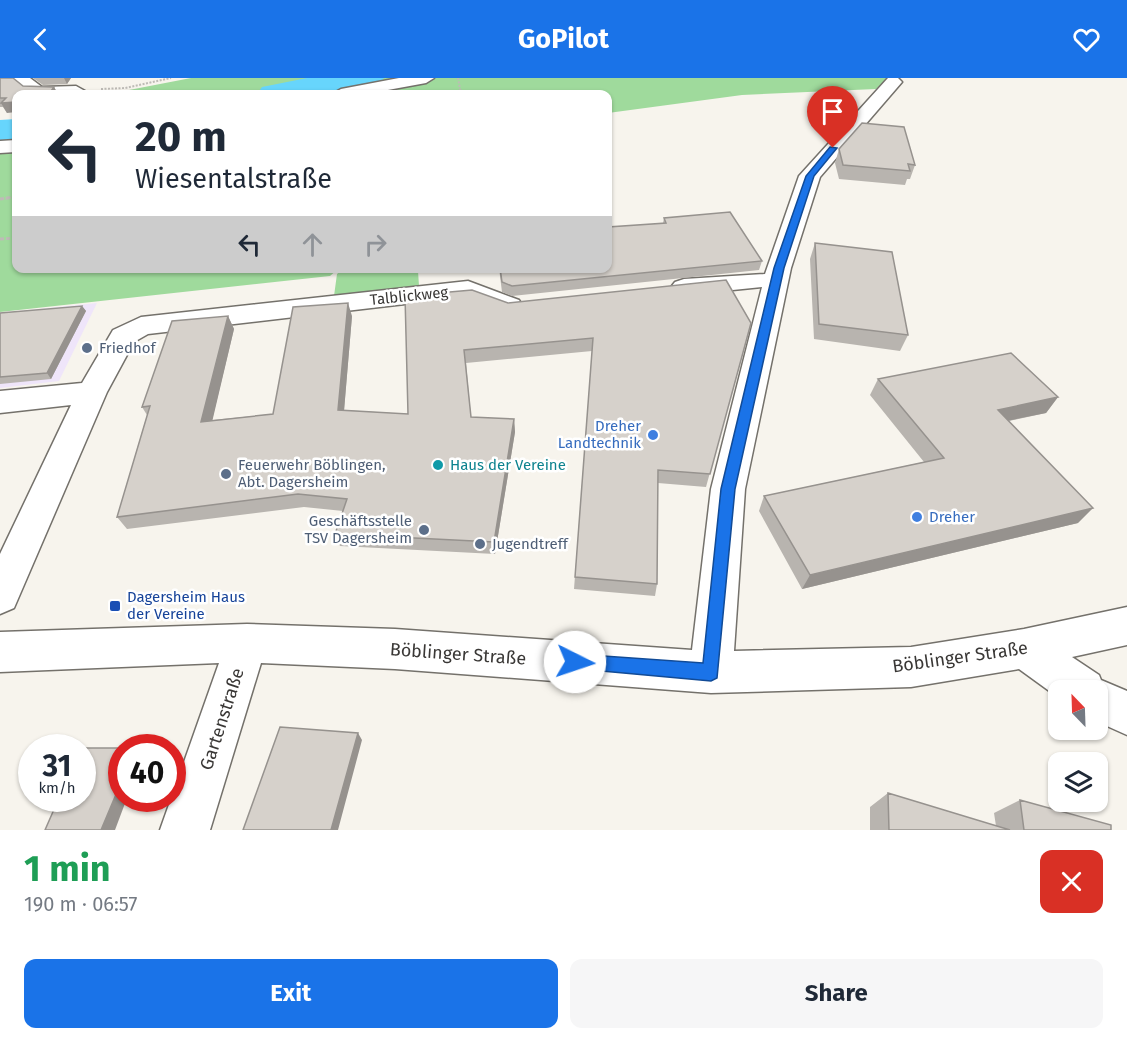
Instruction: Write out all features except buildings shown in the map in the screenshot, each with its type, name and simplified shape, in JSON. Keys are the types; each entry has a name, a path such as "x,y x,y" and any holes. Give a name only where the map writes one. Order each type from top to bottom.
{"street":[{"path":"0,79 5,78"},
{"path":"19,78 35,90"},
{"path":"362,90 426,78"},
{"path":"711,672 728,489 779,268 810,176 894,82"},
{"path":"657,290 759,280"},
{"name":"Talblickweg","path":"0,596 92,392 123,336 141,326 468,289 509,306 532,304"},
{"path":"0,402 92,392"},
{"name":"Böblinger Straße","path":"0,652 247,643 394,649 711,672 911,667 1024,649 1127,626"},
{"name":"Gartenstraße","path":"185,830 247,643"},
{"path":"1024,649 1069,680"},
{"path":"1108,704 1127,713"}],"path":[{"path":"92,90 125,88 171,78"}],"shaded area":[{"path":"97,303 59,381 0,388 0,313"}],"green space":[{"path":"191,78 888,78 876,89 742,95 612,112 612,90 367,90 366,87 347,90 129,90"},
{"path":"12,126 12,273 333,273 330,276 0,312 0,127"},
{"path":"418,273 419,286 334,296 337,274"}],"waterway":[{"path":"297,90 367,78"},
{"path":"0,131 12,130"}],"place":[{"name":"Friedhof","path":"87,348"},
{"name":"Dreher Landtechnik","path":"653,435"},
{"name":"Haus der Vereine","path":"438,465"},
{"name":"Feuerwehr Böblingen, Abt. Dagersheim","path":"226,474"},
{"name":"Dreher","path":"917,517"},
{"name":"Geschäftsstelle TSV Dagersheim","path":"424,530"},
{"name":"Jugendtreff","path":"480,544"},
{"name":"Dagersheim Haus der Vereine","path":"115,606"}],"route":[{"path":"575,662 711,672 728,489 779,268 804,189 810,176 833,148"}]}
